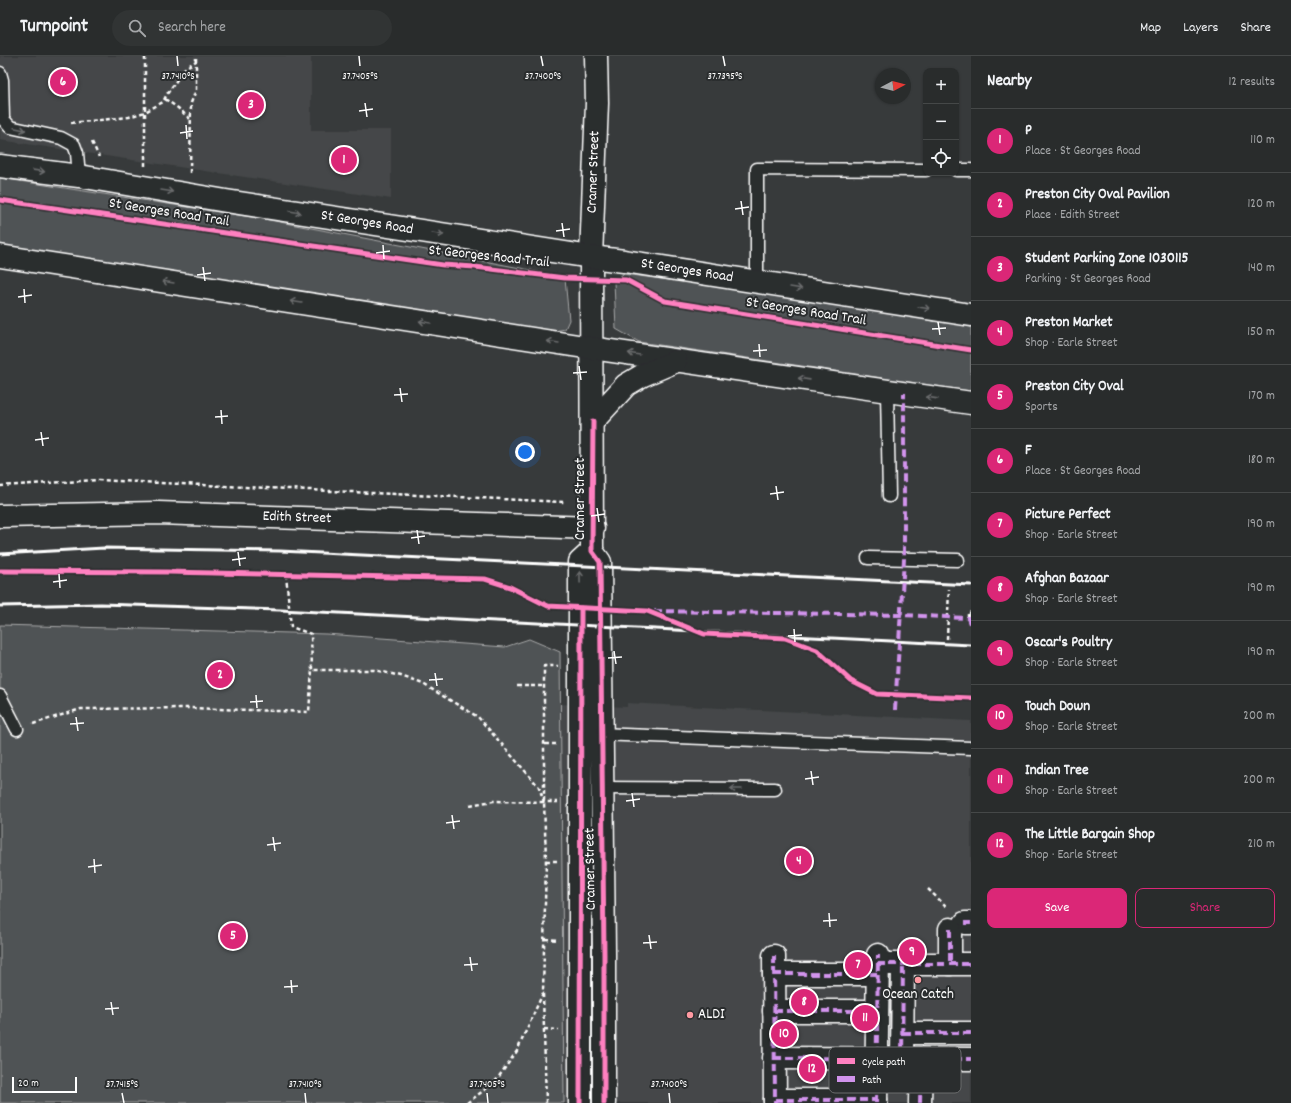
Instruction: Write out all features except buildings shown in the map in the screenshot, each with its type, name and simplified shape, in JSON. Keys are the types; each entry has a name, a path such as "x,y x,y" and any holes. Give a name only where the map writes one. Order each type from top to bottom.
{"street":[{"name":"Cramer Street","path":"596,56 597,103 591,257 593,421 592,551 600,562 604,1103"},
{"name":"St Georges Road","path":"0,166 79,176 226,201 971,315"},
{"path":"0,256 677,361 971,403"},
{"path":"593,421 626,385 643,375 677,361"},
{"name":"Edith Street","path":"0,516 158,513 593,528"},
{"name":"Cramer Street","path":"580,1103 580,789 573,739 580,562 592,551"},
{"path":"876,1101 775,1101 774,965 961,964 962,925"},
{"path":"876,1047 877,964"},
{"path":"903,964 903,1033 907,1047"},
{"path":"774,1011 877,1011"},
{"path":"903,1033 971,1033"},
{"path":"774,1058 829,1059"},
{"path":"918,1093 920,1103"}],"lane":[{"path":"0,73 2,80 3,119 10,127 61,138 74,145 77,153 79,176"},
{"path":"757,283 757,169 923,170"},
{"path":"959,170 971,170"},
{"path":"886,390 888,496"},
{"path":"868,558 958,560"},
{"path":"0,696 17,729"},
{"path":"573,739 602,734 971,748"},
{"path":"580,789 774,790"}],"path":[{"path":"145,56 145,170"},
{"path":"190,178 190,119 191,103 196,90 196,56"},
{"path":"66,123 129,117 145,112 164,102 185,68 196,61"},
{"path":"165,99 190,119"},
{"path":"0,486 97,480 564,502"},
{"path":"278,574 294,575"},
{"path":"17,729 81,709 188,708 310,712 312,670 311,634 291,627 286,575"},
{"path":"947,639 950,589"},
{"path":"968,618 968,612 971,612"},
{"path":"546,1103 544,1029 546,859 544,802 544,666 565,667"},
{"path":"312,670 374,670 401,676 423,684 478,717 539,788 544,802"},
{"path":"517,686 544,686"},
{"path":"545,744 573,739"},
{"path":"470,805 493,801 559,802"},
{"path":"545,939 566,940"},
{"path":"467,1103 495,1082 517,1051 544,992"},
{"path":"544,1029 566,1030"}],"shaded area":[{"path":"0,56 311,56 311,130 391,130 391,199 0,140"},
{"path":"0,178 264,219 557,275 565,279 569,320 565,329 555,331 0,245"},
{"path":"623,274 793,296 971,324 971,391 639,342 616,329 614,281"},
{"path":"0,625 326,634 505,647 529,639 560,652 564,1103 0,1103"},
{"path":"627,703 971,721 971,1103 559,1103 560,704 627,707"}],"railway":[{"path":"0,554 104,548 280,551 971,585"},
{"path":"0,606 101,604 280,610 971,645"}],"marked path":[{"path":"895,710 904,559 904,393"},
{"path":"654,611 900,615 968,618 971,627"},
{"path":"965,923 971,923"},
{"path":"950,929 950,964"},
{"path":"877,1047 878,955"},
{"path":"774,956 775,1103"},
{"path":"877,964 971,964"},
{"path":"902,1047 903,964"},
{"path":"774,974 877,974"},
{"path":"774,1011 877,1011"},
{"path":"903,1033 971,1033"},
{"path":"774,1058 829,1058"},
{"path":"961,1059 971,1059"},
{"path":"876,1093 876,1103"},
{"path":"920,1093 920,1103"},
{"path":"775,1100 876,1100"}],"cycle path":[{"name":"St Georges Road Trail","path":"0,200 443,265 475,267 565,278 626,280 665,301 971,350"},
{"path":"593,421 592,551 600,562 604,1103"},
{"path":"0,571 167,572 485,579 510,587 548,606 647,611 704,634 785,638 817,650 851,681 877,694 971,698"},
{"path":"580,1103 581,608"}],"place":[{"name":"F","path":"63,82"},
{"name":"Student Parking Zone 1030115","path":"251,105"},
{"name":"P","path":"344,160"},
{"name":"Preston City Oval Pavilion","path":"220,675"},
{"name":"Preston Market","path":"799,861"},
{"name":"Preston City Oval","path":"233,936"},
{"name":"Oscar's Poultry","path":"912,952"},
{"name":"Picture Perfect","path":"858,965"},
{"name":"Ocean Catch","path":"918,980"},
{"name":"Afghan Bazaar","path":"804,1002"},
{"name":"ALDI","path":"690,1015"},
{"name":"Indian Tree","path":"865,1018"},
{"name":"Touch Down","path":"784,1034"},
{"name":"The Little Bargain Shop","path":"812,1069"}]}
